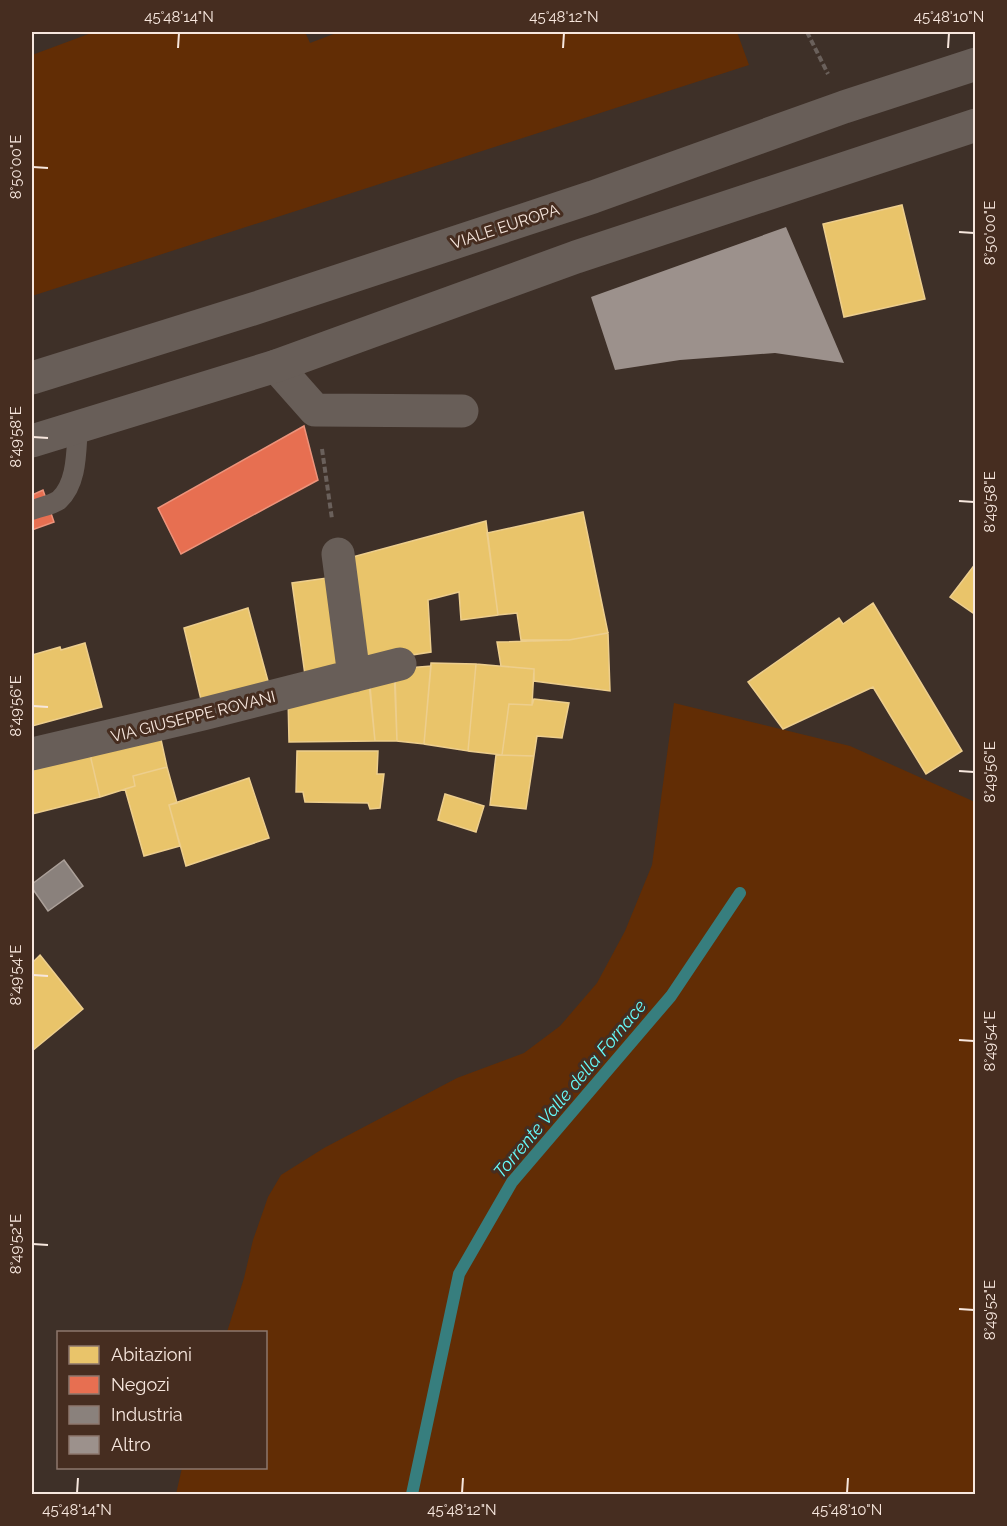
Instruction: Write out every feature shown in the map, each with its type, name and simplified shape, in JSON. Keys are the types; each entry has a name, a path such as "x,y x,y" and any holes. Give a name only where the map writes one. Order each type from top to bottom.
{"street":[{"name":"VIALE EUROPA","path":"32,378 256,308 593,197 844,107 975,64"},
{"path":"32,441 276,366 576,257 975,124"},
{"path":"276,366 315,410 462,411"},
{"path":"338,554 354,675"},
{"name":"VIA GIUSEPPE ROVANI","path":"32,754 400,664"}],"lane":[{"path":"32,510 57,502 65,492 74,472 78,426"}],"path":[{"path":"807,32 844,107"},
{"path":"315,410 338,554"}],"shaded area":[{"path":"94,32 305,32 310,43 339,32 737,32 749,65 32,296 32,55"},
{"path":"674,703 850,746 975,802 975,1494 176,1494 182,1469 267,1469 267,1331 227,1331 253,1240 268,1197 281,1175 324,1148 457,1078 524,1053 560,1026 597,983 625,931 652,865"}],"building: Abitazioni":[{"path":"902,205 925,299 844,317 823,224"},
{"path":"583,512 608,633 569,640 521,640 517,613 498,615 487,533"},
{"path":"486,521 498,615 461,620 459,592 428,600 431,652 361,663 345,559"},
{"path":"976,563 976,615 950,597"},
{"path":"334,577 347,669 305,675 292,583"},
{"path":"873,603 962,751 926,774 873,687 783,729 748,682 839,618 843,624"},
{"path":"248,608 271,692 203,708 184,628"},
{"path":"608,633 610,691 534,681 534,669 501,666 497,642 569,640"},
{"path":"85,643 102,707 32,726 32,655"},
{"path":"431,663 476,664 468,751 424,744"},
{"path":"476,664 534,669 532,705 509,704 502,755 468,751"},
{"path":"431,666 424,744 397,741 394,669"},
{"path":"395,673 397,741 375,741 368,674"},
{"path":"370,686 375,741 289,742 288,697"},
{"path":"534,699 569,703 562,738 537,736 534,756 502,755 509,704 532,705"},
{"path":"158,726 167,767 133,776 135,786 100,797 88,746"},
{"path":"88,746 100,797 32,814 32,760"},
{"path":"297,751 378,751 377,774 384,774 380,808 370,809 368,803 305,802 303,792 296,792"},
{"path":"496,755 534,756 526,809 490,805"},
{"path":"167,767 177,803 169,805 180,846 144,856 125,789 135,786 133,776"},
{"path":"249,778 269,838 186,866 169,805"},
{"path":"445,794 484,806 476,832 438,820"},
{"path":"40,955 83,1009 32,1051 32,963"}],"building: Negozi":[{"path":"304,426 318,480 181,554 158,508"},
{"path":"43,490 54,522 32,530 32,495"}],"building: Industria":[{"path":"64,860 83,886 48,911 32,888 32,884"}],"building: Altro":[{"path":"786,227 844,363 775,353 680,360 615,370 591,297"}],"waterway":[{"name":"Torrente Valle della Fornace","path":"412,1494 459,1274 512,1182 671,996 740,893"}]}
